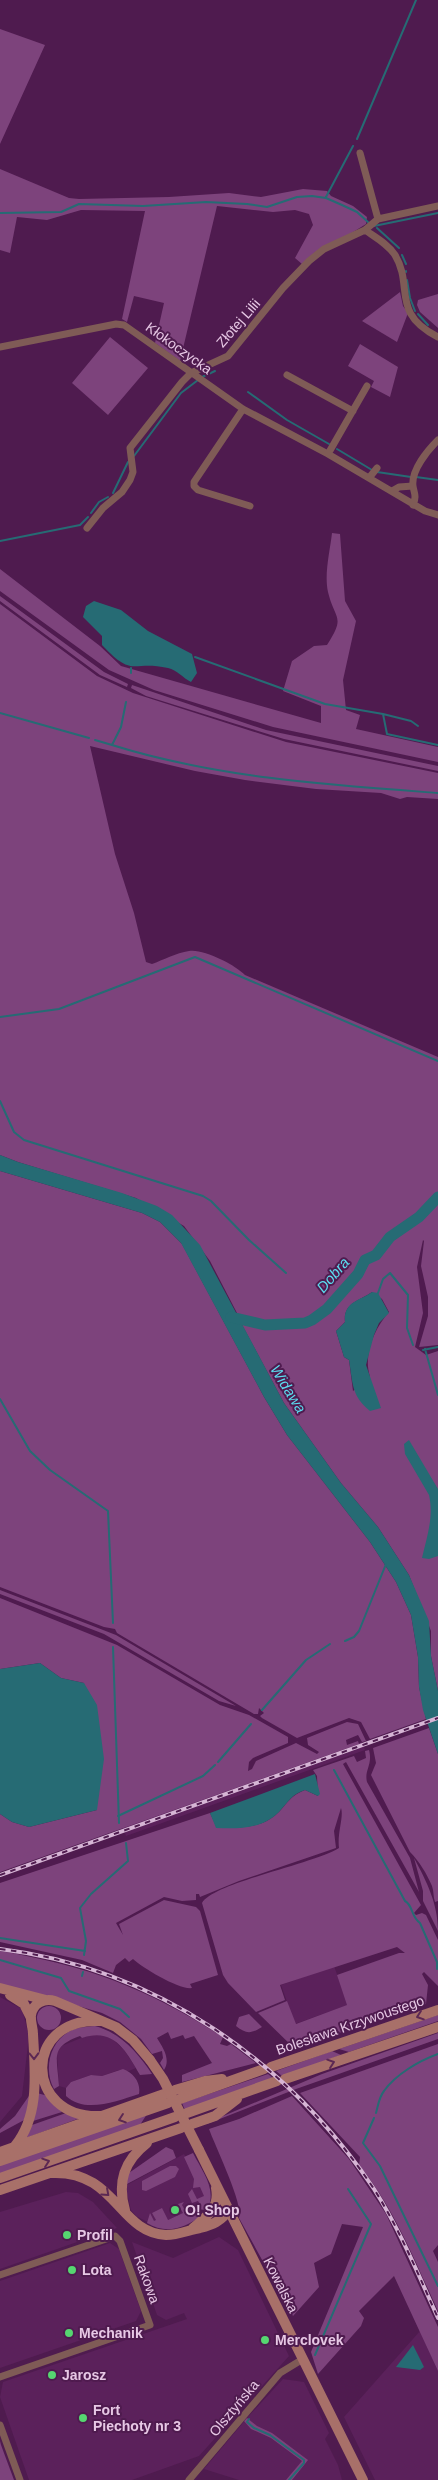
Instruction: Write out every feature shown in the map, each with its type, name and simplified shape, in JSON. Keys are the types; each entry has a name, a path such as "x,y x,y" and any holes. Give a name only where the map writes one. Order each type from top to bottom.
{"main road":[{"path":"0,1989 61,2004 67,2018 59,2032"},
{"path":"0,1989 23,2003 32,2022 41,2034 59,2032"},
{"path":"15,2146 30,2122 34,2105 32,2022 34,2007 47,2000"},
{"name":"Kowalska","path":"61,2004 108,2023 133,2040 150,2060 163,2080 363,2480"},
{"name":"Bolesława Krzywoustego","path":"178,2095 205,2081 241,2077 438,2010"},
{"path":"100,2116 86,2116 70,2111 58,2103 48,2092 43,2076 43,2062 48,2042 59,2032 81,2022 108,2023"},
{"path":"187,2113 438,2027"},
{"path":"192,2124 215,2116 245,2093"},
{"path":"0,2152 100,2116 166,2099 0,2161"},
{"path":"0,2178 175,2117"},
{"path":"0,2190 181,2128"},
{"path":"125,2210 121,2189 125,2169 132,2156 152,2139"},
{"path":"53,2173 70,2173 84,2177 96,2184 125,2210 136,2223 152,2232 172,2235 212,2224 222,2219 228,2210"},
{"path":"190,2230 211,2214 217,2198 216,2184"},
{"path":"212,2224 224,2224 239,2232"}],"street":[{"path":"360,153 378,219 438,206"},
{"name":"Złotej Lilii","path":"87,528 126,486 133,472 130,448 174,391 194,375 228,356 283,288 309,261 324,249 365,230 378,219"},
{"path":"365,230 395,254 408,308 416,320 438,337"},
{"name":"Kłokoczycka","path":"0,347 120,324 137,333 243,409 328,454 413,505 425,511 438,514"},
{"path":"287,375 352,411"},
{"path":"328,454 367,386"},
{"path":"243,409 194,482 194,486 198,490 250,506"},
{"path":"413,505 416,495 414,480 426,452 438,440"},
{"path":"369,478 377,468"},
{"path":"392,491 414,480"},
{"name":"Rakowa","path":"0,2275 115,2236 120,2241 150,2325 0,2378"},
{"name":"Olsztyńska","path":"189,2480 280,2373 303,2359"},
{"path":"0,2425 20,2480"}],"shaded area":[{"path":"0,29 45,45 0,144"},
{"path":"0,169 69,198 79,199 169,197 229,193 261,197 303,189 327,191 331,196 353,206 367,217 366,224 302,264 295,258 313,225 309,214 295,210 273,212 217,206 180,361 155,343 164,303 134,296 127,322 122,319 145,211 81,210 47,220 17,217 10,253 0,250"},
{"path":"400,292 403,306 408,313 397,342 362,321"},
{"path":"438,294 438,328 420,312 417,305 418,300"},
{"path":"110,337 148,368 108,415 72,383"},
{"path":"360,344 398,367 390,397 371,387 374,381 348,366"},
{"path":"332,533 340,534 345,601 356,621 343,680 346,710 360,715 356,729 438,747 438,762 273,727 154,690 109,670 0,591 0,569 100,646 121,666 321,723 321,706 283,691 292,661 314,646 327,645 338,623 327,585"},
{"path":"0,596 104,672 128,684 127,687 100,675 0,601"},
{"path":"94,601 121,610 148,631 192,654 197,673 191,682 168,668 133,666 121,662 102,645 102,636 83,617 86,606"},
{"path":"0,604 97,676 133,693 286,742 438,773 438,799 407,797 400,799 381,793 316,789 245,780 195,771 90,746 115,854 134,913 146,962 152,964 189,951 202,952 227,962 245,975 438,1057 438,1192 425,1208 388,1236 378,1248 363,1258 349,1281 316,1315 300,1320 266,1324 248,1320 237,1313 210,1261 184,1226 136,1198 0,1155"},
{"path":"132,685 266,730 438,766 438,771 284,739 146,696 131,688"},
{"path":"0,1155 122,1193 157,1206 172,1215 200,1245 284,1403 341,1483 378,1527 409,1575 429,1621 431,1656 438,1691 438,1754 423,1710 419,1687 418,1657 411,1615 396,1582 370,1542 287,1435 264,1397 181,1243 160,1222 142,1213 0,1171"},
{"path":"0,1171 142,1213 160,1222 182,1244 264,1397 287,1435 370,1542 396,1582 411,1615 418,1657 419,1687 426,1719 370,1739 361,1722 349,1718 297,1738 262,1718 260,1716 264,1713 259,1708 258,1714 254,1714 117,1633 115,1629 104,1627 0,1587"},
{"path":"438,1199 438,1345 419,1347 428,1316 428,1297 421,1266 423,1240 417,1267 423,1313 415,1347 426,1355 438,1351 438,1691 431,1656 431,1631 409,1575 378,1527 341,1483 284,1403 240,1321 267,1326 307,1324 320,1317 358,1277 367,1261 377,1257 389,1242","holes":["372,1292 382,1299 389,1312 379,1326 371,1343 368,1360 370,1377 353,1391 349,1360 344,1357 336,1331 345,1322 347,1311 353,1303"]},
{"path":"372,1292 378,1293 389,1313 379,1323 366,1365 381,1408 370,1411 356,1394 349,1360 344,1357 336,1331 345,1322 345,1315 349,1306"},
{"path":"409,1440 438,1489 438,1556 429,1559 422,1558 431,1511 429,1495 405,1454 404,1444"},
{"path":"0,1590 116,1635 236,1706 219,1701 104,1634 0,1594"},
{"path":"0,1598 117,1645 220,1705 249,1715 288,1737 288,1743 253,1758 249,1762 248,1771 252,1769 256,1761 296,1743 317,1754 319,1752 308,1745 307,1738 347,1722 358,1724 366,1741 362,1742 358,1735 346,1740 347,1745 358,1741 359,1744 0,1872 0,1814 12,1822 29,1827 97,1810 84,1683 61,1678 40,1663 0,1669"},
{"path":"40,1663 61,1678 84,1683 97,1705 104,1759 97,1810 29,1827 12,1822 0,1814 0,1669"},
{"path":"429,1728 438,1754 438,1901 435,1902 433,1888 428,1877 410,1852 371,1775 376,1763 373,1748"},
{"path":"362,1742 365,1750 126,1836 123,1827"},
{"path":"369,1750 370,1760 366,1778 367,1782 410,1858 419,1892 346,1762 343,1764 421,1905 414,1913 416,1915 422,1913 426,1915 438,1940 438,1986 424,1972 422,1974 428,1985 426,2004 294,2048 258,2013 287,2001 296,2024 347,2005 337,1975 399,1953 405,1953 397,1947 280,1985 285,2000 256,2012 228,1983 223,1975 202,1903 224,1888 308,1861 339,1848 341,1808 334,1831 336,1848 239,1881 200,1897 199,1894 196,1894 196,1900 182,1901 164,1897 116,1923 123,1935 119,1924 164,1900 196,1907 200,1911 218,1975 190,1984 192,1988 186,1988 170,1982 133,1959 129,1962 125,1958 116,1965 113,1973 82,1960 0,1942 0,1883 210,1813 217,1828 244,1827 264,1822 279,1812 294,1796 305,1790 318,1796 317,1776 313,1770 354,1756 357,1762 366,1758 365,1751"},
{"path":"315,1774 320,1794 318,1796 305,1790 293,1796 272,1818 258,1825 242,1828 216,1828 210,1813"},
{"path":"414,1858 434,1902 438,1931 423,1901 423,1891"},
{"path":"0,1951 90,1972 143,1993 196,2020 223,2037 220,2044 227,2046 231,2044 256,2063 182,2082 182,2075 212,2063 194,2036 185,2039 183,2035 171,2039 168,2032 157,2038 164,2050 167,2062 164,2070 160,2063 163,2058 162,2051 152,2054 141,2039 120,2022 102,2013 68,2003 57,1997 41,1996 0,1984"},
{"path":"334,1966 348,2005 295,2024 281,1985"},
{"path":"0,1997 22,2009 29,2036 22,2096 0,2122"},
{"path":"49,2006 58,2009 61,2018 58,2027 49,2030 40,2027 37,2018 40,2009"},
{"path":"249,2014 262,2027 249,2032 243,2031 236,2026 239,2017"},
{"path":"438,2015 438,2021 349,2052 339,2049"},
{"path":"95,2026 121,2039 141,2059 152,2074 140,2075 124,2050 111,2039 93,2035 82,2038 80,2036 70,2040 60,2049 57,2060 59,2086 54,2089 49,2073 49,2064 58,2041 72,2030"},
{"path":"438,2033 438,2039 296,2089 207,2124 322,2074"},
{"path":"98,2034 109,2036 124,2050 136,2068 129,2071 119,2070 102,2076 91,2075 71,2082 66,2088 59,2086 57,2054 59,2047 81,2038"},
{"path":"438,2044 438,2245 433,2251 438,2262 438,2311 393,2217 372,2182 359,2165 360,2157 300,2093"},
{"path":"332,2051 341,2055 282,2076 276,2071"},
{"path":"123,2069 136,2079 139,2086 139,2094 92,2105 82,2104 66,2096 66,2088 71,2082 91,2075 102,2076"},
{"path":"268,2074 274,2079 185,2110 182,2103"},
{"path":"31,2093 26,2119 0,2133 0,2129 15,2116"},
{"path":"37,2093 48,2096 62,2112 33,2121"},
{"path":"292,2096 349,2159 386,2214 438,2327 438,2371 394,2276 359,2311 364,2318 361,2326 318,2374 311,2352 363,2227 342,2224 331,2254 314,2263 319,2287 293,2316 239,2218 233,2189 209,2129 239,2119"},
{"path":"66,2113 80,2118 26,2138 32,2125"},
{"path":"147,2114 140,2125 0,2174 0,2165"},
{"path":"166,2147 173,2150 176,2158 127,2184 126,2175"},
{"path":"193,2153 210,2188 210,2203 207,2210 195,2209 200,2204 198,2201 192,2203 188,2194 192,2189 197,2199 204,2196 200,2187 193,2188 194,2179 184,2157"},
{"path":"184,2154 208,2199 206,2204 188,2217 186,2212 155,2226 136,2216 131,2210 125,2186"},
{"path":"170,2166 176,2166 179,2169 175,2177 146,2191 142,2190 142,2181"},
{"path":"66,2192 78,2193 93,2202 117,2228 0,2269 0,2212"},
{"path":"184,2202 182,2205 188,2216 194,2210 201,2216 182,2227 168,2229 154,2227 147,2223 150,2213 154,2221 156,2220 152,2213 162,2208 168,2220 183,2213 178,2204"},
{"path":"219,2237 238,2250 289,2356 199,2456 132,2480 29,2480 0,2397 3,2382 187,2319 184,2313 166,2320 157,2315 132,2242 173,2258"},
{"path":"110,2243 119,2249 141,2311 136,2321 0,2368 0,2281"},
{"path":"420,2331 438,2371 438,2480 375,2480 344,2417"},
{"path":"413,2345 424,2367 420,2370 396,2367"},
{"path":"283,2379 304,2382 329,2433 325,2439 338,2465 342,2480 239,2480 204,2469 247,2418"},
{"path":"247,2418 257,2426 272,2433 308,2460 292,2480 286,2480 302,2461 271,2438 251,2429 244,2421"},
{"path":"0,2441 1,2445 14,2480 0,2480"}],"waterway":[{"path":"357,139 416,0"},
{"path":"326,197 353,146"},
{"path":"0,213 61,212 79,204 143,206 206,202 267,207 297,197 312,196 326,198 357,212 369,223"},
{"path":"374,226 438,213"},
{"path":"377,228 399,248"},
{"path":"402,255 406,264"},
{"path":"407,280 410,298 415,311"},
{"path":"418,314 428,325"},
{"path":"202,377 215,371"},
{"path":"134,456 181,393 198,380"},
{"path":"248,392 287,420 329,444"},
{"path":"337,449 372,470"},
{"path":"113,493 128,462"},
{"path":"377,472 411,477"},
{"path":"416,477 438,480"},
{"path":"91,513 99,502 108,497"},
{"path":"0,541 80,525 88,517"},
{"path":"195,657 325,704 383,714 387,734 438,745"},
{"path":"131,668 131,673"},
{"path":"95,740 112,745 121,727 126,702"},
{"path":"0,713 89,738"},
{"path":"383,714 411,721 418,726"},
{"path":"112,745 152,756 233,773 314,783 438,793"},
{"path":"0,1017 59,1009 195,957 438,1061"},
{"path":"0,1101 14,1132 24,1140 203,1196 211,1201 249,1240 286,1273"},
{"name":"Dobra","path":"231,1317 265,1325 305,1323 312,1320 327,1309 358,1274 365,1260 376,1255 390,1237 419,1217 438,1197"},
{"path":"378,1293 383,1279 390,1273 408,1295 407,1328 413,1345"},
{"path":"423,1350 438,1347"},
{"path":"425,1349 438,1395"},
{"path":"0,1399 30,1451 50,1470 108,1511 113,1623"},
{"path":"345,1641 354,1637 359,1631 386,1564"},
{"path":"262,1710 306,1660 330,1644"},
{"path":"113,1647 119,1823"},
{"path":"218,1762 251,1724"},
{"path":"118,1816 203,1776 215,1765"},
{"path":"334,1770 405,1901 420,1923 437,1962 437,1969"},
{"path":"84,1955 86,1941 80,1908 91,1894 128,1861 126,1843"},
{"path":"0,1938 85,1951"},
{"path":"0,1960 61,1978 69,1991 120,2009 129,2017"},
{"path":"82,1976 83,1972"},
{"path":"376,2113 382,2093 395,2079 416,2064 438,2054"},
{"path":"374,2118 363,2143 380,2166 438,2286"},
{"path":"315,2355 371,2224 348,2189"},
{"path":"249,2419 247,2422 254,2428 270,2435 304,2460 304,2463 289,2480"}],"railway":[{"path":"0,1875 438,1718"},
{"path":"0,1949 57,1960 112,1977 164,2000 213,2028 259,2062 301,2100 340,2143 374,2189 400,2236 438,2318"}],"place":[{"name":"O! Shop","path":"175,2210"},
{"name":"Profil","path":"67,2235"},
{"name":"Lota","path":"72,2270"},
{"name":"Mechanik","path":"69,2333"},
{"name":"Merclovek","path":"265,2340"},
{"name":"Jarosz","path":"52,2375"},
{"name":"Fort Piechoty nr 3","path":"83,2418"}],"water label":[{"name":"Widawa","path":"288,1389"}]}
